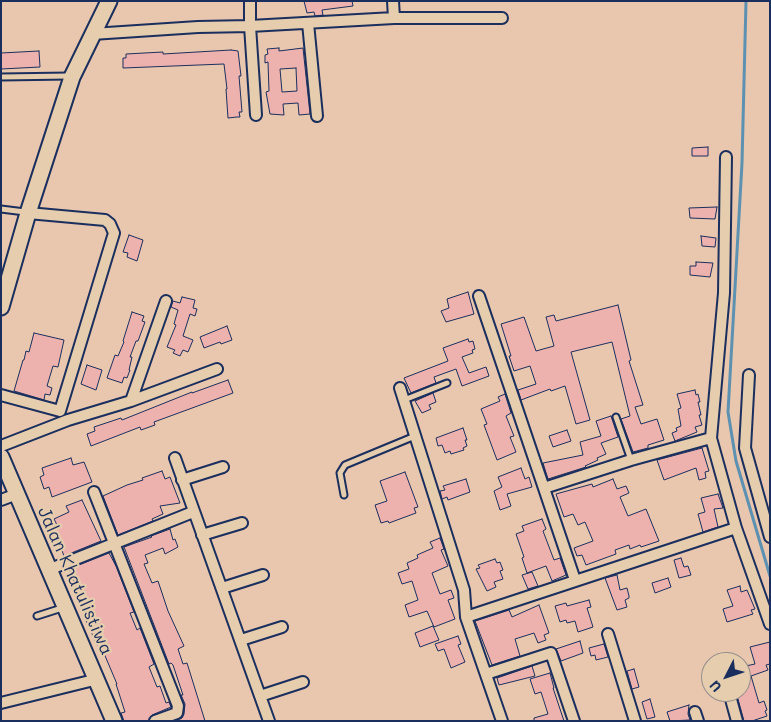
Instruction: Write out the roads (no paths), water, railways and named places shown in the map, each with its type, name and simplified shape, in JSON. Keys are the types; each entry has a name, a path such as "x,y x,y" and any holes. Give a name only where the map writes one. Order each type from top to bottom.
{"street":[{"path":"1,307 5,277 72,77 109,1"},
{"path":"250,1 256,115"},
{"path":"393,1 394,18"},
{"path":"92,34 394,18 502,18"},
{"path":"308,23 317,116"},
{"path":"726,156 724,293 711,438 736,528 770,624"},
{"path":"28,213 105,220 110,224 114,233 60,411"},
{"path":"479,296 575,580"},
{"path":"131,401 166,301"},
{"path":"1,446 68,420 131,401 217,369"},
{"path":"749,374 745,448 770,537"},
{"path":"400,388 464,590 466,617 502,721"},
{"path":"1,395 60,411 68,420"},
{"path":"544,488 631,460 711,438"},
{"name":"Jalan Khatulistiwa","path":"1,457 48,570 98,679 114,721"},
{"path":"175,458 269,721"},
{"path":"182,480 223,467"},
{"path":"94,492 139,611 178,706 177,713 154,721"},
{"path":"1,500 17,494"},
{"path":"48,570 193,512"},
{"path":"202,535 242,523"},
{"path":"466,617 736,528"},
{"path":"222,588 263,575"},
{"path":"241,640 282,627"},
{"path":"608,634 635,721"},
{"path":"486,674 551,652 574,721"},
{"path":"1,703 98,679"},
{"path":"260,696 303,682"},
{"path":"732,702 737,721"}],"lane":[{"path":"1,77 51,75 72,77"},
{"path":"1,209 28,213"},
{"path":"404,400 447,382"},
{"path":"616,417 631,460"},
{"path":"344,495 340,473 345,465 415,436"},
{"path":"37,616 65,607"}],"waterway":[{"path":"746,1 742,163 728,412 736,461 770,576"}]}
